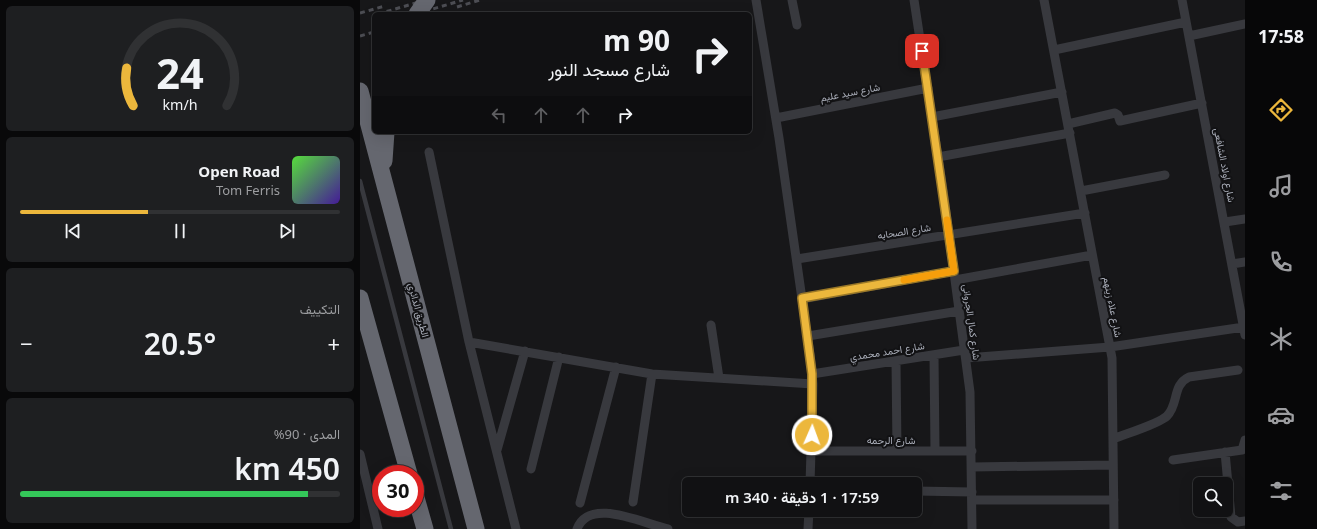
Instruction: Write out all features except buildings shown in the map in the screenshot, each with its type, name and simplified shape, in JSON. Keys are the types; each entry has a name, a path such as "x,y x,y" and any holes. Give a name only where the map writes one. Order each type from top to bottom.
{"highway":[{"path":"418,12 427,0"},
{"name":"الطريق الدائري","path":"360,91 478,525"},
{"path":"384,177 386,134"},
{"path":"360,298 406,465"},
{"path":"422,517 425,529"}],"street":[{"path":"756,0 776,118 813,379 810,477"},
{"path":"792,0 797,25"},
{"name":"شارع كمال الجروانى","path":"914,0 938,157 970,392 972,529"},
{"name":"شارع علاء زينهم","path":"1044,0 1112,358 1114,529"},
{"name":"شارع اولاد الشافعى","path":"1182,0 1244,331"},
{"path":"1054,50 1186,22"},
{"path":"1189,36 1245,24"},
{"name":"شارع سيد عليم","path":"776,118 928,88"},
{"path":"932,116 1062,92"},
{"path":"1068,124 1115,113 1118,115 1120,121 1202,103"},
{"path":"938,157 1070,134"},
{"path":"429,152 469,342 516,529"},
{"path":"1081,191 1166,175"},
{"name":"شارع الصحابه","path":"797,259 1085,213"},
{"path":"1224,222 1245,219"},
{"path":"802,298 1092,255"},
{"path":"1232,264 1245,262"},
{"path":"808,336 959,311"},
{"path":"711,325 719,378"},
{"name":"شارع احمد محمدي","path":"469,342 652,374 719,378 813,379 896,361 934,355 1110,347 1244,331"},
{"path":"496,451 525,351"},
{"path":"934,355 934,451"},
{"path":"531,469 559,357"},
{"path":"896,361 897,451"},
{"path":"580,503 616,367"},
{"path":"1113,439 1165,418 1171,411 1177,389 1184,380 1189,377 1238,370"},
{"path":"632,502 652,374"},
{"path":"1174,460 1242,450 1245,440"},
{"name":"شارع الرحمه","path":"811,451 972,451"},
{"path":"1225,452 1231,517 1238,522 1245,521"},
{"path":"360,457 378,529"},
{"path":"972,467 1113,465"},
{"path":"922,492 972,496 1114,500"},
{"path":"577,529 582,519 597,512 623,516 668,529"},
{"path":"808,529 809,517"}],"lane":[{"path":"360,180 452,529"}],"railway":[{"path":"385,12 426,0"},
{"path":"423,12 463,0"},
{"path":"457,7 480,0"},
{"path":"360,13 385,6"},
{"path":"360,36 372,33"}],"slow traffic":[{"path":"904,280 954,271 947,220"}],"route":[{"path":"812,435 813,384 802,298 954,271 922,51"}]}
